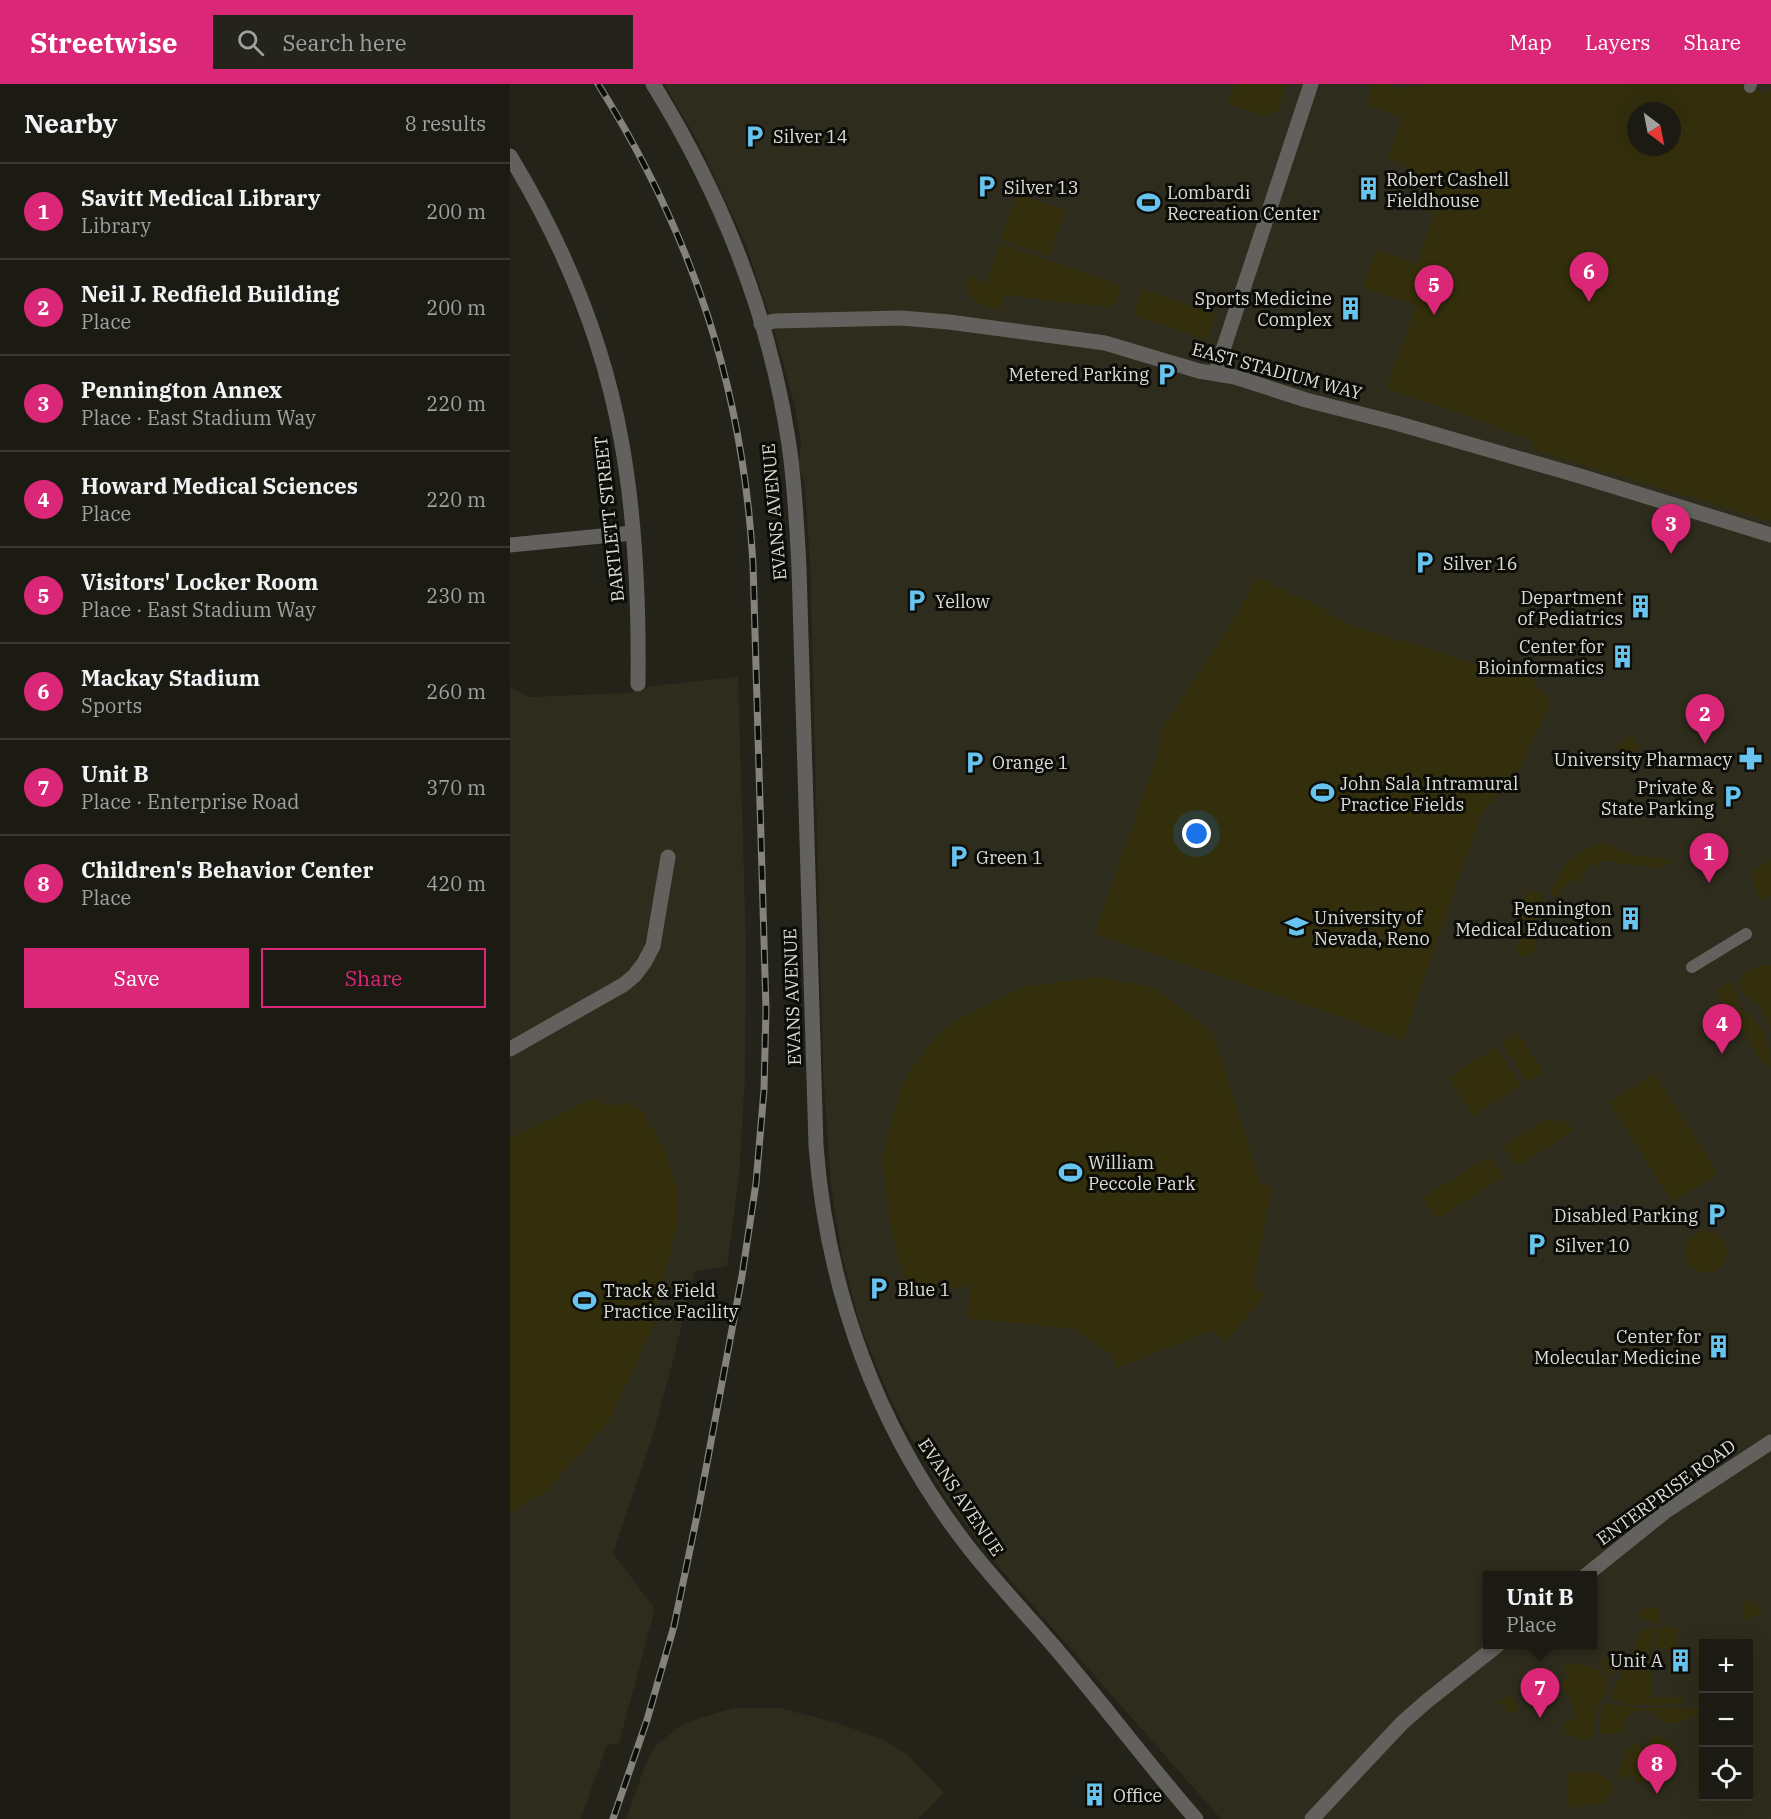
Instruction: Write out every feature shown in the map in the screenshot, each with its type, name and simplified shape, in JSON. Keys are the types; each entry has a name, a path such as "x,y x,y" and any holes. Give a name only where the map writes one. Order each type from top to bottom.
{"street":[{"name":"EVANS AVENUE","path":"653,84 710,187 744,270 761,324 789,445 800,568 816,1146 822,1205 843,1300 860,1354 884,1410 914,1467 946,1517 984,1567 1071,1666 1155,1772 1196,1819"},
{"path":"1215,374 1311,84"},
{"name":"BARTLETT STREET","path":"510,156 543,215 587,315 607,380 621,437 627,476 639,624 638,684"},
{"name":"EAST STADIUM WAY","path":"761,324 775,321 879,318 949,322 1082,338 1199,371 1235,377 1306,400 1396,423 1580,476 1771,535"},
{"path":"510,545 632,533"},
{"path":"510,1049 623,985 634,976 653,946 668,857"},
{"path":"1692,967 1746,934"},
{"name":"ENTERPRISE ROAD","path":"1590,1571 1666,1511 1771,1442"},
{"path":"1312,1819 1402,1724 1492,1649"}],"shaded area":[{"name":"University of Nevada, Reno","path":"664,84 1771,84 1771,1819 1221,1819 987,1554 944,1495 889,1396 860,1325 842,1255 831,1187 823,1069 810,558 804,480 798,467 801,442 794,403 773,326 745,242 697,140"},
{"path":"1235,84 1281,84 1286,86 1278,110 1268,117 1228,104"},
{"path":"1373,84 1389,84 1405,90 1407,87 1426,84 1741,84 1769,94 1771,88 1771,521 1530,449 1533,440 1387,388 1416,305 1363,287 1376,250 1416,264 1433,218 1431,197 1422,180 1407,167 1388,159 1402,117 1367,105"},
{"path":"1018,194 1066,211 1049,256 1001,240"},
{"path":"1000,244 1121,286 1113,308 1003,295 1002,308 995,308 973,300 967,287 967,276 986,283"},
{"path":"1142,289 1216,315 1207,340 1133,314"},
{"name":"John Sala Intramural Practice Fields","path":"1258,577 1315,603 1346,623 1474,664 1489,664 1528,675 1551,702 1518,772 1481,814 1403,1039 1095,933 1163,738 1157,736 1226,632"},
{"path":"738,677 746,944 745,1077 739,1176 727,1266 695,1271 652,1438 613,1553 655,1609 619,1743 607,1745 581,1819 510,1819 510,687 529,697 627,693 652,686"},
{"path":"1632,735 1641,747 1626,759 1617,747"},
{"path":"1601,843 1635,855 1675,861 1653,868 1601,860 1599,864 1590,865 1579,881 1572,881 1557,897 1553,896 1553,886 1568,862 1584,850"},
{"path":"1771,859 1771,896 1763,901 1757,892 1751,872"},
{"path":"1528,890 1540,891 1544,897 1538,921 1536,945 1530,955 1525,956 1518,954 1518,937 1521,914"},
{"path":"1762,965 1771,966 1771,1033 1761,1008 1745,994 1739,984 1742,975"},
{"name":"William Peccole Park","path":"1098,977 1152,987 1214,1035 1260,1183 1272,1188 1253,1285 1264,1295 1226,1342 1213,1330 1117,1368 1111,1354 1075,1329 968,1318 971,1286 915,1292 913,1277 905,1279 892,1235 882,1160 902,1083 925,1050 951,1023 1021,987"},
{"path":"1731,981 1738,993 1740,1008 1754,1019 1764,1034 1771,1070 1766,1063 1763,1064 1740,1028 1742,1026 1738,1018 1734,1020 1716,991"},
{"path":"1518,1033 1543,1072 1527,1082 1502,1043"},
{"path":"1496,1047 1521,1085 1473,1116 1448,1078"},
{"path":"1654,1073 1718,1173 1673,1203 1609,1103"},
{"name":"Track & Field Practice Facility","path":"597,1099 608,1106 630,1102 643,1113 664,1148 678,1189 678,1221 651,1332 609,1421 546,1491 510,1513 510,1138 580,1104"},
{"path":"1561,1119 1566,1120 1573,1131 1517,1167 1503,1146 1545,1120 1560,1123"},
{"path":"1489,1156 1503,1177 1437,1219 1423,1198"},
{"path":"1706,1231 1721,1237 1727,1252 1721,1267 1706,1273 1691,1267 1685,1252 1691,1237"},
{"path":"1744,1600 1756,1604 1763,1610 1746,1621 1744,1619"},
{"path":"1651,1607 1659,1608 1659,1622 1649,1621 1646,1617 1641,1621 1640,1611"},
{"path":"1656,1627 1650,1646 1652,1698 1683,1697 1684,1703 1635,1705 1610,1698 1641,1633 1645,1629"},
{"path":"1661,1627 1677,1629 1677,1648 1654,1649"},
{"path":"1613,1650 1625,1652 1612,1676 1601,1668 1602,1662"},
{"path":"1572,1664 1594,1668 1608,1685 1596,1712 1593,1736 1584,1741 1567,1734 1563,1727 1564,1724 1577,1717 1570,1702 1573,1701 1569,1693 1566,1694 1561,1681 1567,1677 1563,1668"},
{"path":"1511,1695 1518,1707 1517,1712 1511,1714 1496,1702"},
{"path":"1605,1703 1637,1708 1699,1708 1699,1714 1665,1723 1653,1711 1634,1712 1628,1716 1623,1733 1600,1734 1600,1720"},
{"path":"734,1708 779,1708 838,1723 883,1740 908,1755 944,1793 918,1819 626,1819 647,1760 657,1744 682,1725"},
{"path":"1658,1736 1671,1742 1676,1750 1667,1758 1665,1768 1647,1744 1652,1737"},
{"path":"1636,1743 1651,1758 1656,1778 1636,1783 1634,1776 1618,1780 1622,1759"},
{"path":"1570,1772 1587,1772 1602,1776 1612,1782 1615,1793 1606,1795 1607,1802 1574,1808 1569,1806 1566,1789"}],"railway":[{"path":"598,84 631,140 686,255 707,314 738,435 753,564 766,1009 764,1090 756,1183 742,1276 698,1511 674,1626 647,1720 613,1819"}],"place":[{"name":"Silver 14","path":"755,136"},
{"name":"Silver 13","path":"986,187"},
{"name":"Robert Cashell Fieldhouse","path":"1368,189"},
{"name":"Lombardi Recreation Center","path":"1149,202"},
{"name":"Mackay Stadium","path":"1589,302"},
{"name":"Sports Medicine Complex","path":"1350,308"},
{"name":"Visitors' Locker Room","path":"1434,315"},
{"name":"Metered Parking","path":"1167,374"},
{"name":"Pennington Annex","path":"1671,554"},
{"name":"Silver 16","path":"1425,563"},
{"name":"Yellow","path":"917,601"},
{"name":"Department of Pediatrics","path":"1641,607"},
{"name":"Center for Bioinformatics","path":"1622,656"},
{"name":"Neil J. Redfield Building","path":"1705,744"},
{"name":"University Pharmacy","path":"1750,759"},
{"name":"Orange 1","path":"974,762"},
{"name":"John Sala Intramural Practice Fields","path":"1322,793"},
{"name":"Private & State Parking","path":"1732,797"},
{"name":"Green 1","path":"958,857"},
{"name":"Savitt Medical Library","path":"1709,883"},
{"name":"Pennington Medical Education","path":"1630,918"},
{"name":"University of Nevada, Reno","path":"1296,927"},
{"name":"Howard Medical Sciences","path":"1722,1054"},
{"name":"William Peccole Park","path":"1070,1172"},
{"name":"Disabled Parking","path":"1716,1215"},
{"name":"Silver 10","path":"1537,1245"},
{"name":"Blue 1","path":"879,1289"},
{"name":"Track & Field Practice Facility","path":"585,1300"},
{"name":"Center for Molecular Medicine","path":"1719,1346"},
{"name":"Unit A","path":"1681,1660"},
{"name":"Unit B","path":"1540,1718"},
{"name":"Children's Behavior Center","path":"1657,1794"},
{"name":"Office","path":"1095,1795"}]}
